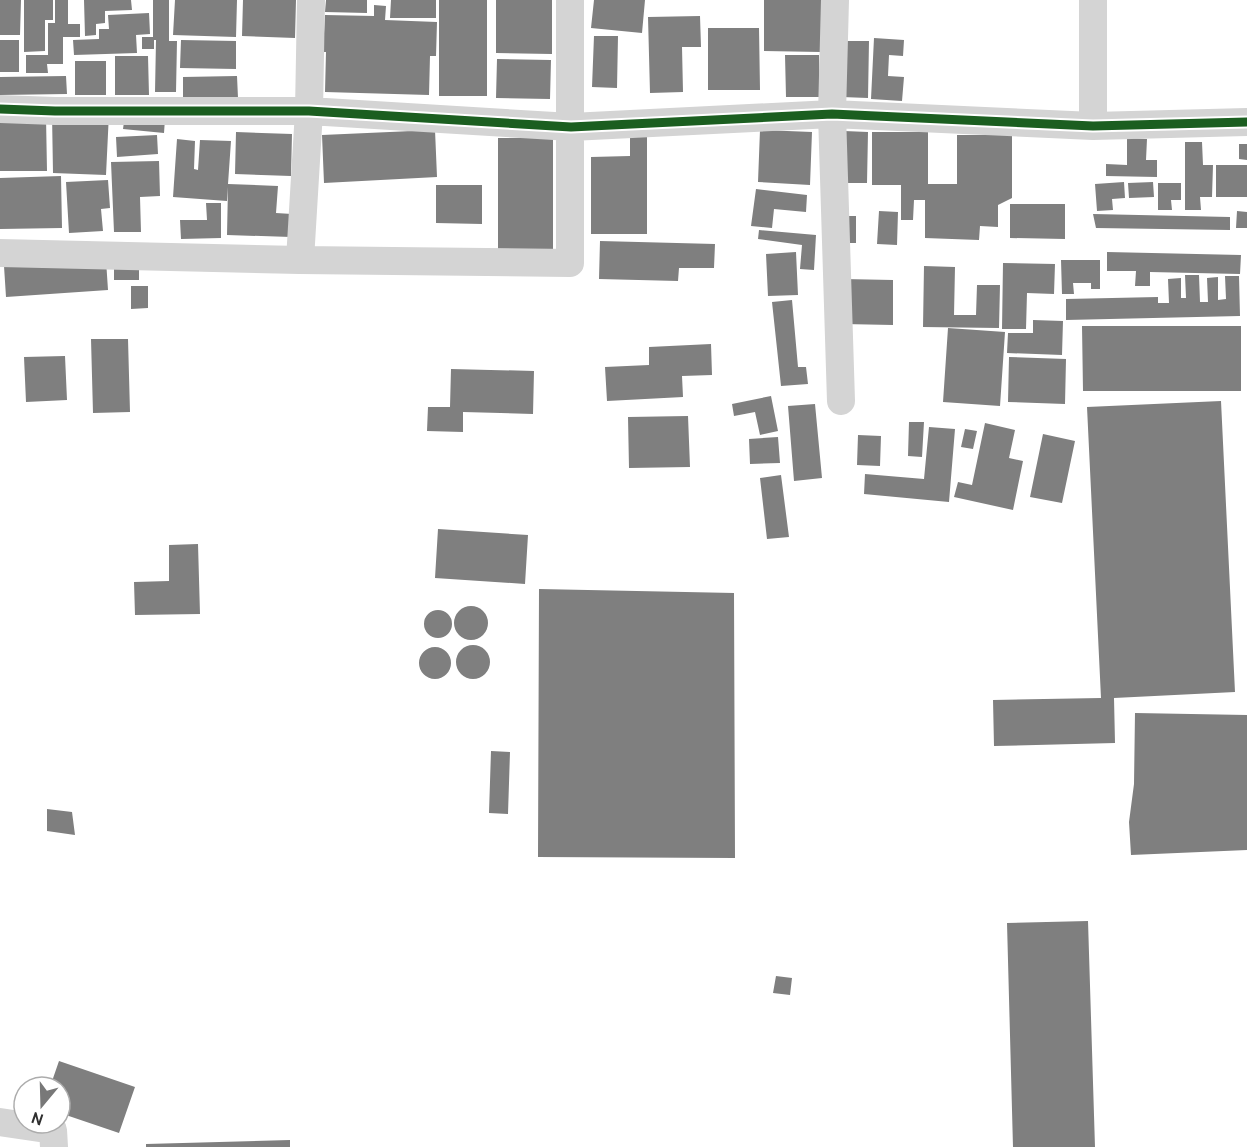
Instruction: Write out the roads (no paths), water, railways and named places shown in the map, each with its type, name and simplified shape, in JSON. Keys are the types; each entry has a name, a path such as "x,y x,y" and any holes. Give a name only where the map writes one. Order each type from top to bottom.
{"street":[{"path":"300,260 309,111 311,0"},
{"path":"0,252 300,260 570,262 570,0"},
{"path":"835,0 832,114 840,401"},
{"path":"1093,0 1093,126"},
{"path":"0,109 309,111 571,127 832,114 1093,126 1247,122"},
{"path":"0,1122 53,1130 54,1147"}]}
